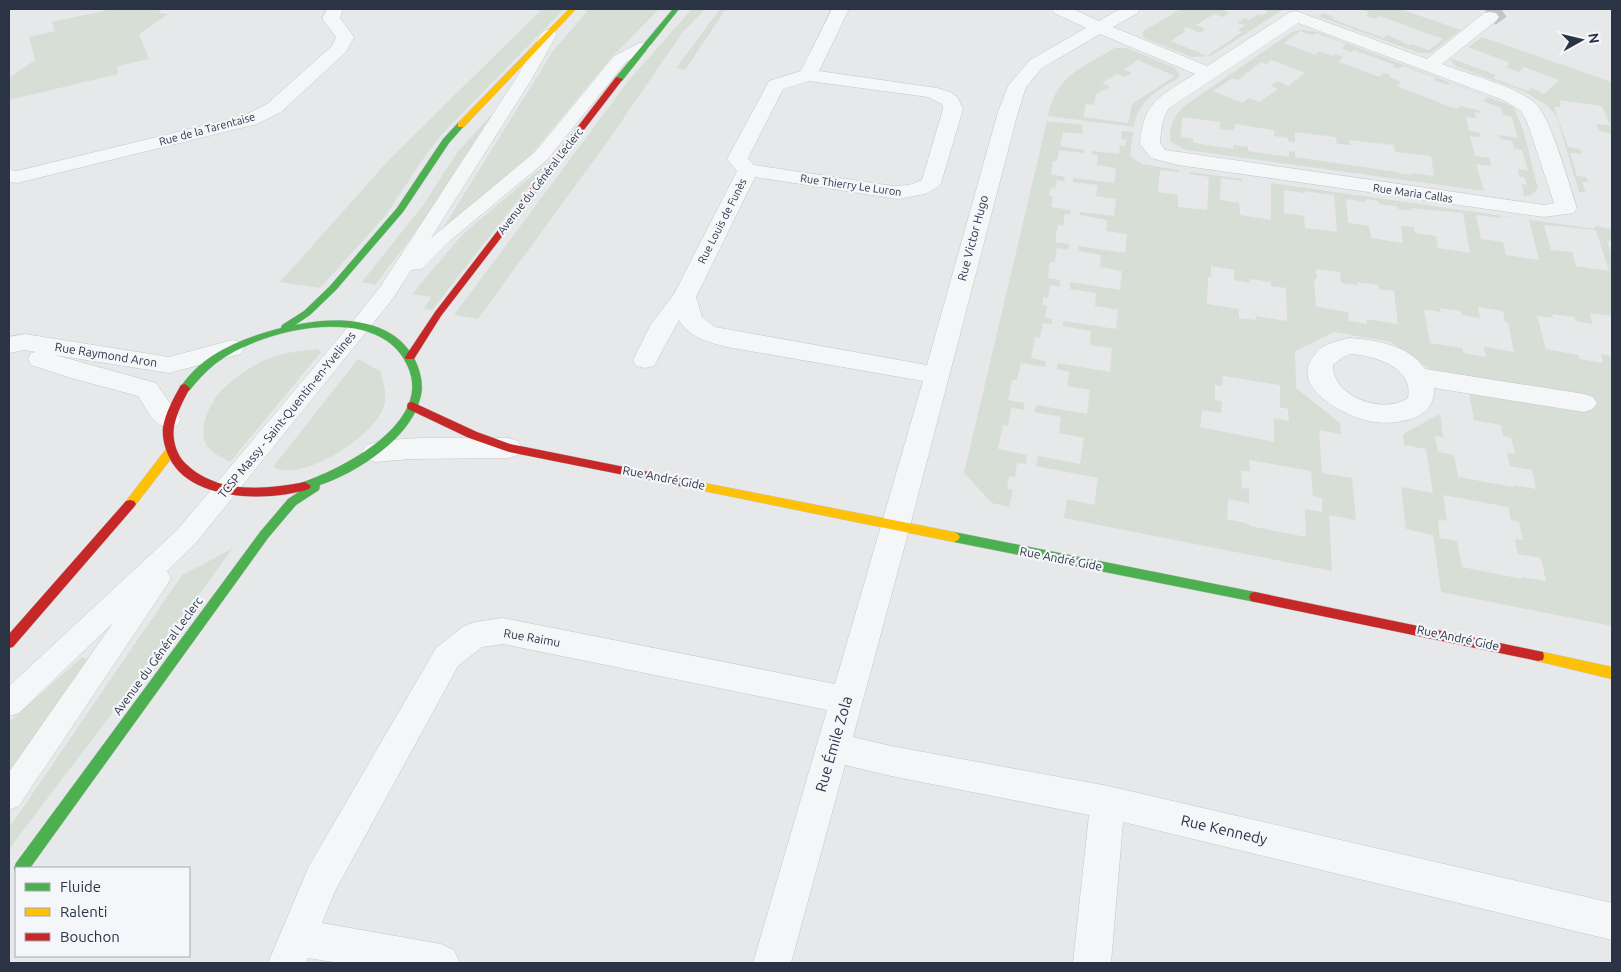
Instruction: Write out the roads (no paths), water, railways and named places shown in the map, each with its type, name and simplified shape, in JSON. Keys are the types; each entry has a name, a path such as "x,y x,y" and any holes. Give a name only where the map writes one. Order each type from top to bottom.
{"main road":[{"path":"283,329 307,312 333,288 400,210 446,141 573,9"},
{"name":"Avenue du Général Leclerc","path":"410,357 438,314 644,46 676,9"},
{"path":"323,323 360,326 381,333 398,343 410,357 417,380 412,406 398,430 374,452 355,465 333,476 297,488 260,493 226,490 201,482 181,469 170,452 166,436 168,419 180,393 202,368 232,348 256,337 283,329 323,323"},
{"name":"Rue André Gide","path":"412,406 473,435 509,448 823,509 896,526 1483,643 1612,673"},
{"path":"9,643 132,502 170,452"},
{"name":"Avenue du Général Leclerc","path":"22,867 264,535 292,502 333,476"}],"street":[{"name":"Rue de la Tarentaise","path":"9,176 17,177 250,120 274,108 340,48 345,37 331,18 335,9"},
{"path":"808,75 840,9"},
{"path":"1060,9 1100,26 1122,38 1208,73"},
{"name":"Rue Victor Hugo","path":"896,526 1008,112 1017,86 1036,64 1132,9"},
{"name":"Rue Maria Callas","path":"1301,12 1429,66 1510,96 1528,107 1537,122 1566,208 1544,211 1178,159 1158,154 1150,144 1152,119 1162,104 1301,12"},
{"path":"1429,66 1490,17"},
{"name":"Rue Louis de Funès","path":"645,360 663,324 684,297 748,170 737,159 776,85 808,75"},
{"name":"Rue Thierry Le Luron","path":"748,170 906,193 931,183 954,109 951,102 930,92 808,75"},
{"path":"684,297 691,321 706,332 727,339 936,375"},
{"name":"Rue Raymond Aron","path":"9,346 25,342 169,364 232,348"},
{"name":"Rue Raymond Aron","path":"9,346 14,351 80,372 147,389 168,419"},
{"path":"1419,378 1584,403"},
{"name":"Rue André Gide","path":"374,452 410,449 509,448"},
{"name":"Rue Émile Zola","path":"772,963 896,526"},
{"name":"Rue Raimu","path":"292,950 322,879 447,657 475,635 503,631 846,700"},
{"name":"Rue Kennedy","path":"833,747 891,761 1108,802 1612,922"},
{"path":"1092,963 1108,802"},
{"path":"292,950 441,963"}],"lane":[{"name":"TCSP Massy - Saint-Quentin-en-Yvelines","path":"9,796 186,537 387,292 524,77 549,34"},
{"name":"TCSP Massy - Saint-Quentin-en-Yvelines","path":"387,292 446,235 541,156 620,59 644,46"},
{"name":"TCSP Massy - Saint-Quentin-en-Yvelines","path":"9,704 186,537"}],"tunnel":[{"path":"1490,17 1501,9"}]}
